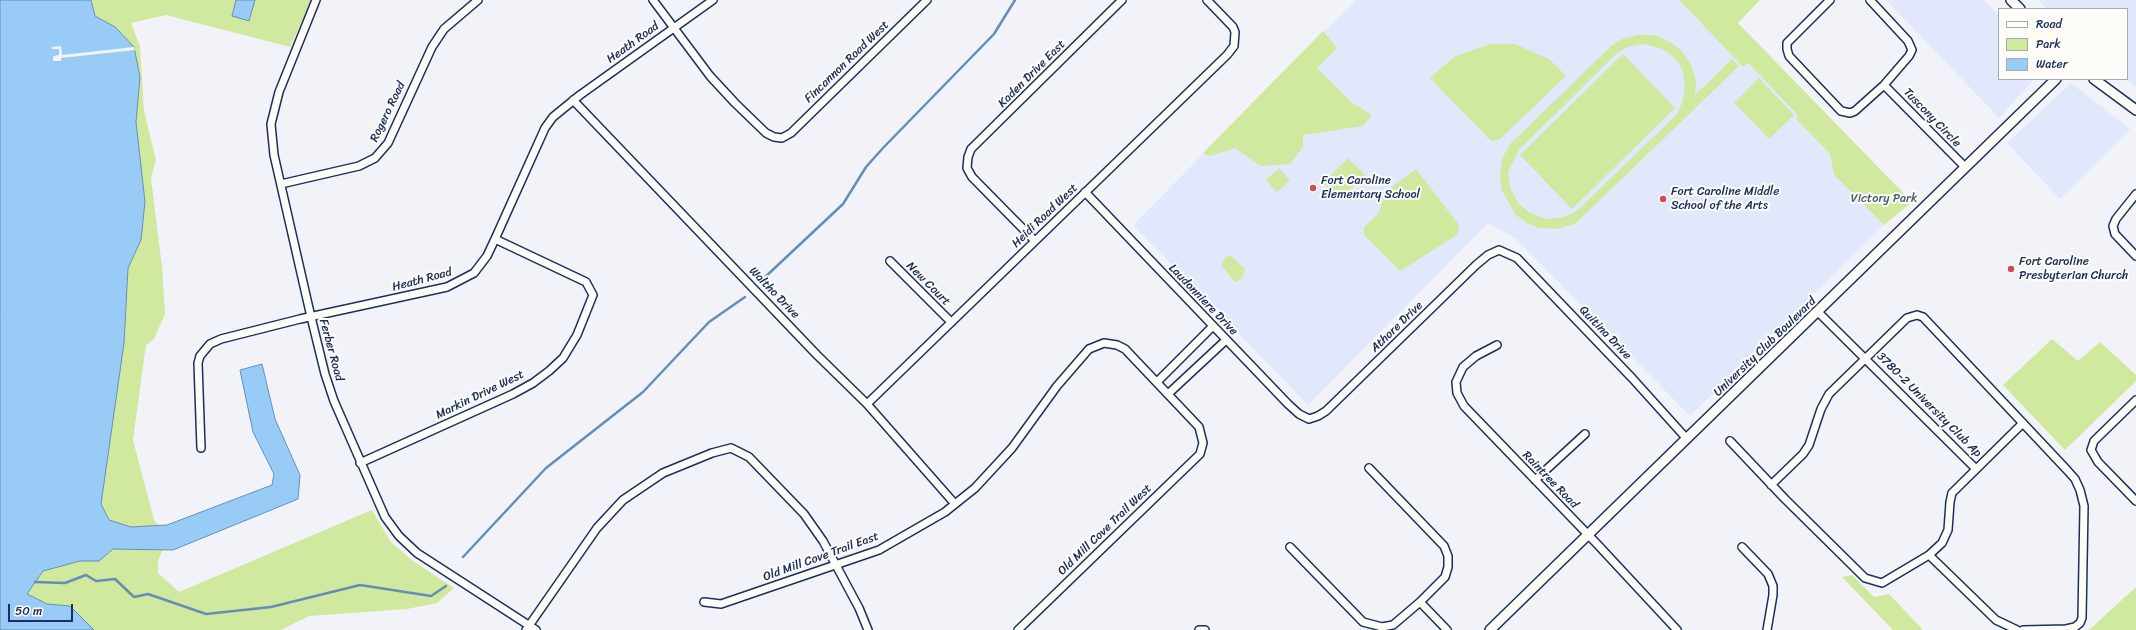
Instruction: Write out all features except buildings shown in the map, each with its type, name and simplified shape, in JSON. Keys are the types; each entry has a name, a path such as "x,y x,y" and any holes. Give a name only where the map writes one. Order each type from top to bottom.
{"street":[{"name":"Ferber Road","path":"316,0 279,92 271,124 274,155 311,317 330,388 360,463 385,517 399,536 417,553 527,628 536,630"},
{"name":"Rogero Road","path":"281,184 359,166 380,154 388,142 432,47 449,24 478,0"},
{"path":"653,0 673,28"},
{"name":"Heath Road","path":"200,448 198,369 200,356 205,349 221,339 311,317 408,297 462,281 474,273 481,265 496,239 545,128 553,117 573,100 713,0"},
{"name":"Fincannon Road West","path":"673,28 710,76 735,103 766,133 774,137 782,138 791,133 927,0"},
{"name":"Kaden Drive East","path":"1035,241 972,178 967,168 971,149 1122,0"},
{"name":"Heidi Road West","path":"867,404 1228,55 1236,41 1233,27 1207,0"},
{"path":"1830,0 1787,43 1789,56 1841,111 1855,111 1884,85 1909,56 1912,50 1908,41 1870,0"},
{"path":"2011,0 2019,8"},
{"name":"University Club Boulevard","path":"1490,630 1688,439 2055,80"},
{"path":"2095,80 2136,110"},
{"name":"Tuscony Circle","path":"1884,85 1965,168"},
{"name":"Waltho Drive","path":"573,100 817,355 867,404 955,504"},
{"name":"Laudonniere Drive","path":"1085,192 1288,404 1299,414 1309,419"},
{"path":"2136,194 2116,218 2113,226 2115,234 2136,256"},
{"name":"Markin Drive West","path":"360,463 513,394 549,371 563,358 577,335 593,295 590,287 580,278 496,239"},
{"name":"Athore Drive","path":"1309,419 1326,411 1476,264 1488,255 1500,250"},
{"name":"Quitina Drive","path":"1500,250 1517,258 1688,439"},
{"name":"New Court","path":"890,261 951,322"},
{"name":"3780-2 University Club Ap","path":"1818,312 1866,358 1975,468"},
{"path":"1771,485 1804,454 1809,445 1821,409 1830,394 1907,318 1917,315 1923,317 2075,479 2080,490 2084,506 2083,604 2080,623 2075,627 2066,629 2023,630"},
{"path":"1213,326 1157,382 1168,394 1226,340"},
{"name":"Old Mill Cove Trail East","path":"704,602 721,604 879,550 955,504 990,473 1012,448 1057,386 1089,349 1104,343 1117,345 1125,349 1157,382"},
{"name":"Raintree Road","path":"1497,345 1476,356 1463,367 1456,382 1457,393 1464,406 1677,630"},
{"name":"Old Mill Cove Trail West","path":"1018,630 1200,454 1203,443 1200,427 1168,394"},
{"path":"2136,400 2094,441 2090,450 2098,462 2136,502"},
{"path":"1730,442 1820,535 1870,581 1882,583 1929,555 1942,543 1946,536 1952,493 1975,468 2022,423"},
{"path":"1535,480 1585,434"},
{"path":"527,628 596,528 623,500 663,473 712,453 731,448 749,457 804,514 823,541 859,608 868,630"},
{"path":"1290,547 1363,622 1382,627 1392,625 1420,602 1445,577 1448,567 1448,556 1444,546 1369,468"},
{"path":"1742,547 1768,574 1773,586 1773,595 1767,630"},
{"path":"1929,555 1996,620 2017,630"},
{"path":"1420,602 1447,630"},
{"path":"1199,630 1204,630"}],"shaded area":[{"name":"Fort Caroline Middle School of the Arts","path":"1356,0 1679,0 1743,67 1747,62 1797,114 1797,120 1830,154 1834,175 1884,225 1690,416 1516,239 1488,223 1308,405 1133,225"},
{"path":"1886,0 1984,0 1998,15 1998,80 2033,80 1999,118"},
{"path":"2038,0 2136,0 2136,87 2126,80 2128,80 2128,8 2046,8"},
{"path":"2071,83 2130,129 2060,199 2007,143"}],"green space":[{"path":"91,0 312,0 290,47 166,15 131,23 140,46 144,111 156,160 151,178 162,267 165,314 154,339 146,345 133,440 154,520 160,526 131,527 109,520 101,504 124,343 128,268 141,240 145,202 136,122 140,77 134,47 115,27 95,16"},
{"name":"Victory Park","path":"1679,0 1760,0 1738,23 1912,202 1884,225 1834,175 1830,154 1797,120 1797,114 1748,63 1743,67"},
{"path":"1323,31 1337,48 1317,68 1351,102 1372,115 1363,126 1303,135 1303,147 1290,164 1261,166 1235,148 1210,156 1203,153"},
{"path":"1638,35 1655,35 1670,42 1681,50 1691,65 1696,80 1695,95 1732,59 1739,66 1575,224 1558,229 1539,228 1527,223 1516,215 1502,191 1500,176 1502,159 1509,145 1611,46 1624,38","holes":["1643,44 1660,48 1672,55 1682,68 1685,85 1682,103 1677,114 1577,211 1564,217 1546,219 1530,213 1518,203 1510,188 1508,172 1519,150 1615,55 1627,47"]},
{"path":"1490,44 1515,44 1549,59 1566,76 1499,140 1491,141 1430,78 1454,57"},
{"path":"1623,54 1675,108 1572,209 1520,155"},
{"path":"1759,78 1794,115 1769,139 1734,103"},
{"path":"1348,158 1365,175 1340,200 1323,183"},
{"path":"1279,168 1290,181 1277,192 1266,180"},
{"path":"1416,169 1459,225 1457,235 1400,271 1364,235 1364,227 1378,214 1383,200 1393,186"},
{"path":"1231,256 1245,269 1242,278 1235,282 1221,265 1226,257"},
{"path":"2052,339 2078,361 2100,342 2136,375 2136,381 2065,450 2003,385"},
{"path":"372,510 391,542 413,561 454,588 437,603 407,609 309,616 281,630 94,630 70,606 47,604 27,594 43,571 80,561 99,561 113,549 163,550 158,560 158,573 179,592"},
{"path":"1852,575 1874,597 1889,594 1923,630 1893,630 1842,577"},
{"path":"2136,587 2136,630 2089,630"}],"water":[{"path":"0,0 91,0 95,16 115,27 134,47 140,77 136,122 145,202 141,240 128,268 124,343 101,504 109,520 131,527 167,525 272,485 274,474 253,432 240,370 262,364 275,419 300,475 298,499 173,550 113,549 99,561 80,561 43,571 27,594 47,604 70,606 94,630 0,630"},
{"path":"236,0 255,0 249,21 232,16"}],"pier":[{"path":"61,46 62,55 134,47 135,50 61,58 61,61 53,61 53,56 59,55 59,49 52,49 52,47"}],"waterway":[{"path":"763,279 843,204 866,167 994,34 1015,0"},
{"path":"463,557 546,468 643,392 709,322 745,297"},
{"path":"35,582 65,583 86,575 96,581 115,579 134,597 148,594 206,614 271,607 360,585 431,596 446,586"}],"place":[{"name":"Fort Caroline Elementary School","path":"1313,188"},
{"name":"Fort Caroline Middle School of the Arts","path":"1663,199"},
{"name":"Fort Caroline Presbyterian Church","path":"2011,269"}]}
